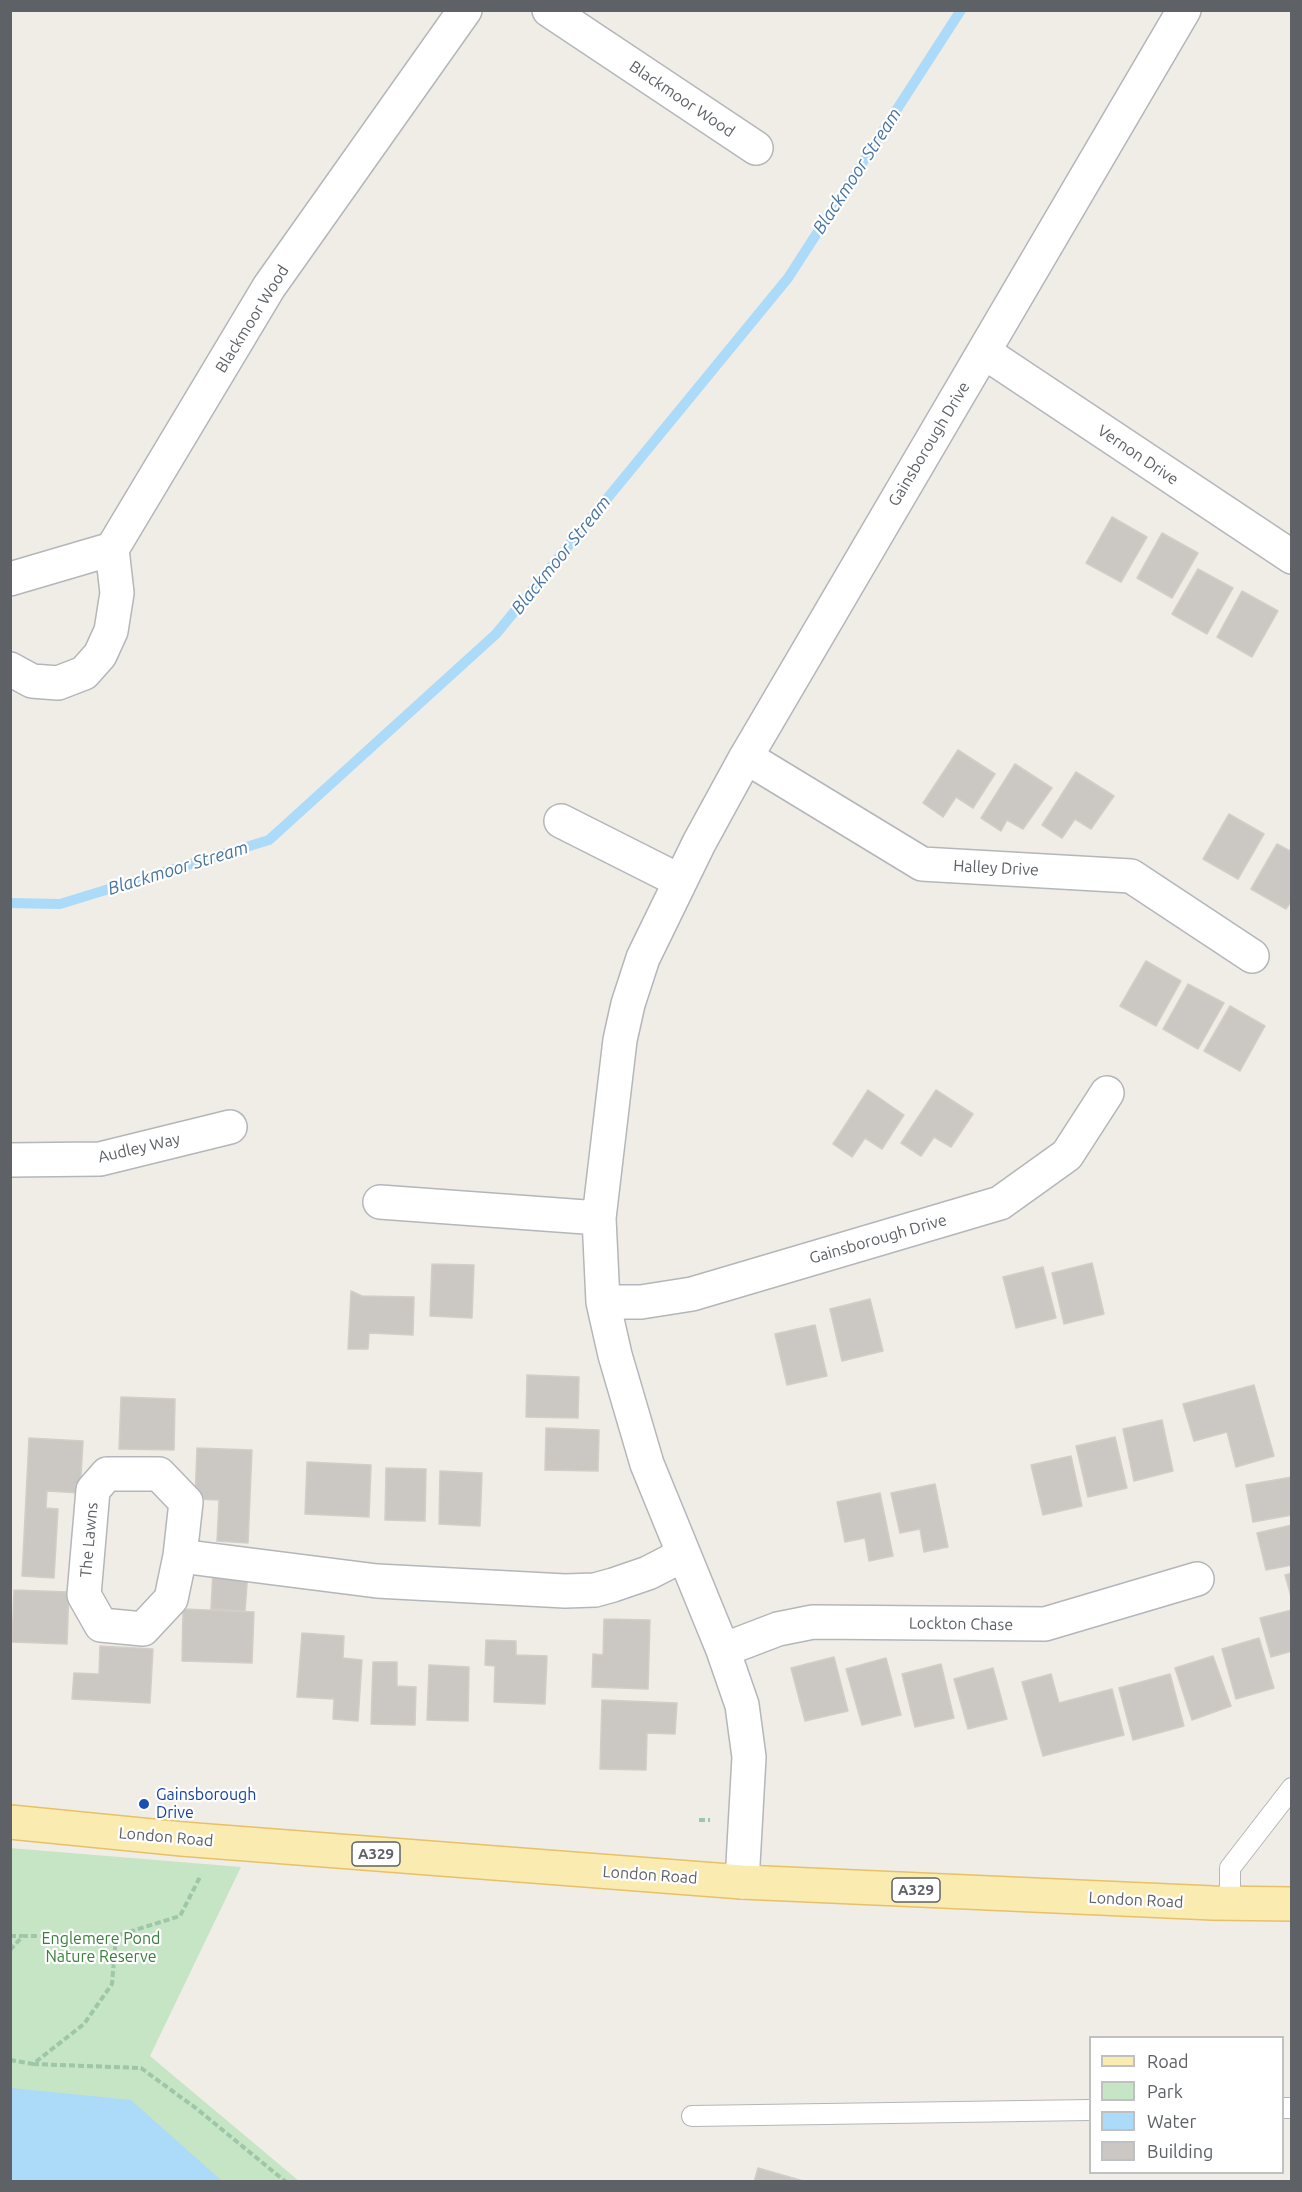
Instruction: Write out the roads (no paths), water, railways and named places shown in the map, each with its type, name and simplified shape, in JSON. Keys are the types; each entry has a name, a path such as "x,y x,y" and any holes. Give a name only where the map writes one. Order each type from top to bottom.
{"main road":[{"name":"London Road","path":"10,1822 194,1840 742,1882 1292,1904"}],"street":[{"name":"Blackmoor Wood","path":"112,549 269,287 465,10"},
{"name":"Blackmoor Wood","path":"549,10 756,147"},
{"name":"Gainsborough Drive","path":"742,1882 749,1757 742,1705 723,1650 647,1464 615,1355 603,1302 599,1218 620,1040 628,1004 643,958 680,881 746,757 1184,10"},
{"name":"Vernon Drive","path":"984,352 1292,557"},
{"path":"10,579 112,549 117,593 111,631 100,655 84,673 58,683 32,681 10,669"},
{"name":"Halley Drive","path":"746,757 922,864 1131,876 1252,956"},
{"path":"561,821 680,881"},
{"name":"Gainsborough Drive","path":"603,1302 641,1302 692,1294 1000,1203 1067,1155 1107,1093"},
{"name":"Audley Way","path":"10,1160 100,1159 230,1127"},
{"path":"380,1202 599,1218"},
{"name":"The Lawns","path":"107,1474 159,1474 186,1502 180,1556 171,1599 143,1629 101,1625 84,1595 93,1490 107,1474"},
{"path":"180,1556 378,1581 565,1591 595,1590 648,1573 683,1555"},
{"name":"Lockton Chase","path":"723,1650 778,1629 813,1622 1045,1624 1197,1579"}],"lane":[{"path":"1230,1903 1230,1868 1292,1788"},
{"path":"692,2116 1089,2110"}],"water":[{"path":"11,2088 131,2100 222,2181 11,2181"}],"waterway":[{"name":"Blackmoor Stream","path":"10,903 60,904 269,840 496,634 788,278 961,10"}],"place":[{"name":"Gainsborough Drive","path":"144,1804"}],"park label":[{"name":"Englemere Pond Nature Reserve","path":"101,1948"}]}
